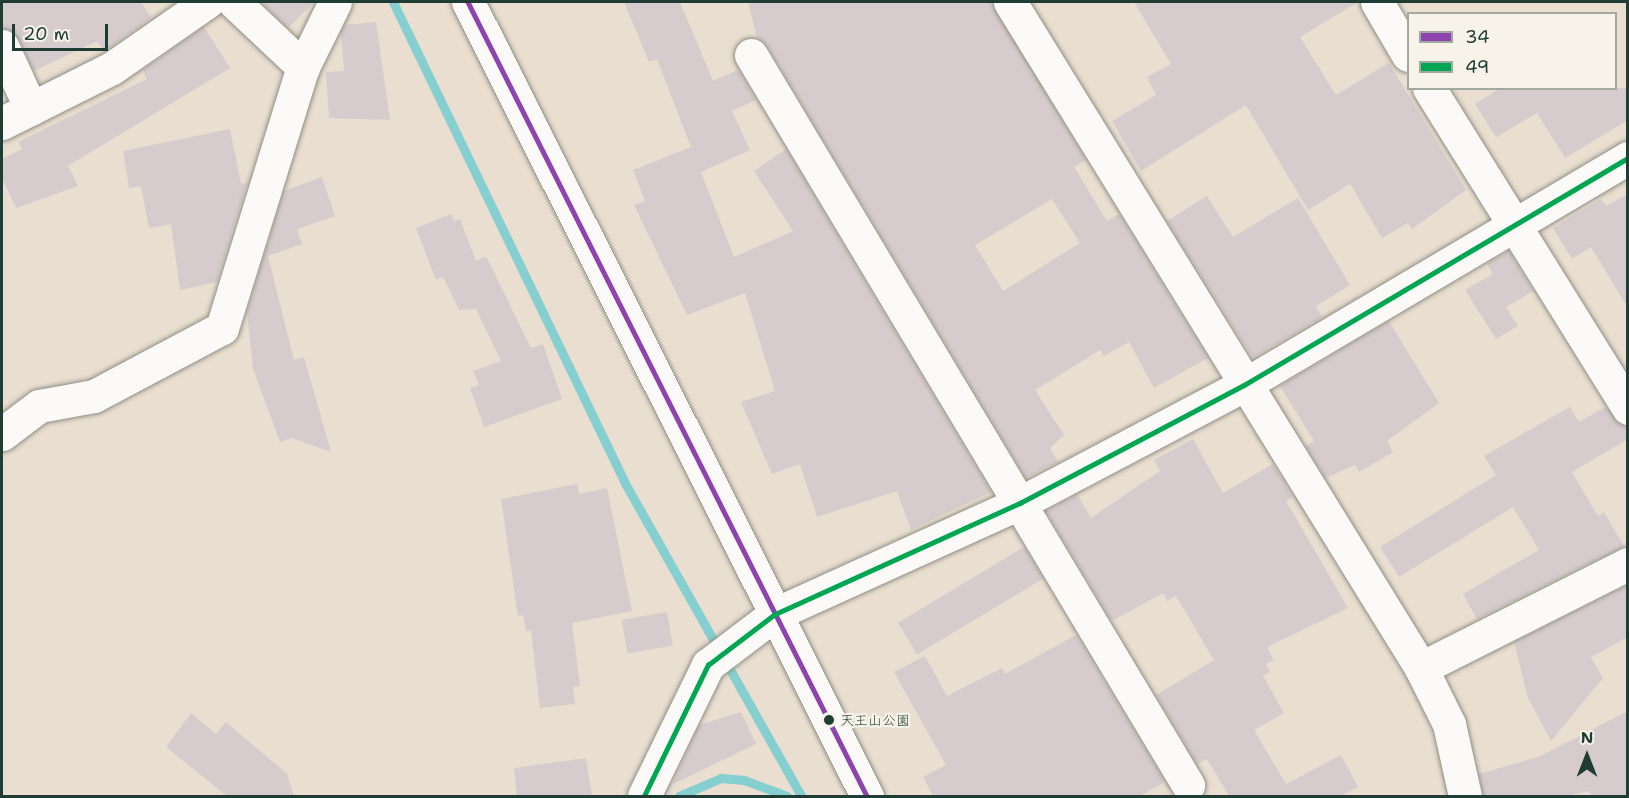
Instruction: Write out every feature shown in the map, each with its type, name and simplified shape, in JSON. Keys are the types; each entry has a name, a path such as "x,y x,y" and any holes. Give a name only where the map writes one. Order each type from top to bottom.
{"street":[{"path":"2,123 112,68 207,2"},
{"path":"234,2 303,67"},
{"path":"2,434 39,406 94,396 222,328 303,67 335,2"},
{"path":"468,2 867,796"},
{"path":"1010,2 1244,386 1421,668 1449,724 1465,796"},
{"path":"1377,2 1407,53"},
{"path":"2,46 31,109"},
{"path":"751,55 1188,785"},
{"path":"1430,90 1512,228 1628,408"},
{"path":"644,796 708,665 775,614 1020,503 1244,386 1628,158"},
{"path":"1421,668 1628,564"}],"building":[{"path":"2,2 141,2 151,18 104,51 97,41 34,71 19,38 2,28"},
{"path":"261,2 314,2 288,28"},
{"path":"624,2 680,2 713,81 738,70 756,100 732,111 750,150 701,172 734,257 793,231 754,171 786,149 991,492 911,530 897,491 817,517 800,464 772,474 741,402 775,391 745,293 687,315 634,205 645,201 633,170 691,147 657,59 649,62"},
{"path":"748,2 991,2 1086,160 1074,167 1107,221 1119,214 1208,358 1154,388 1129,342 1104,356 1100,350 1035,390 1064,435 1050,448 1058,462 1026,478 767,45 757,38","holes":["1052,199 1080,243 1003,291 975,245"]},
{"path":"1134,2 1358,2 1300,37 1336,95 1389,63 1466,190 1412,229 1408,223 1382,238 1350,184 1308,210 1246,105 1141,171 1112,121 1156,95 1147,77 1171,64"},
{"path":"376,22 390,120 329,118 326,72 344,71 341,33 345,25"},
{"path":"204,27 230,68 68,166 78,186 16,208 2,178 2,159 22,149 18,142 147,79 143,70"},
{"path":"1617,88 1628,88 1628,120 1565,158 1537,113 1496,137 1475,104 1497,90 1617,90"},
{"path":"230,129 241,184 247,183 217,282 180,290 171,224 149,228 141,186 129,188 123,151"},
{"path":"322,177 335,216 297,229 302,244 268,256 294,360 304,357 331,452 292,438 280,442 253,369 247,312 284,191"},
{"path":"1628,194 1628,308 1591,247 1572,259 1553,228 1601,199 1606,206"},
{"path":"1207,196 1233,237 1298,198 1350,285 1316,306 1322,317 1253,358 1167,221"},
{"path":"451,214 454,221 460,219 476,261 486,256 531,348 543,344 562,399 484,427 470,388 479,385 473,371 501,361 476,309 459,310 443,277 436,280 416,228"},
{"path":"1509,251 1533,291 1506,307 1518,326 1496,339 1465,290 1493,274 1487,264"},
{"path":"1389,321 1439,403 1387,441 1393,452 1359,472 1355,465 1326,478 1306,446 1314,441 1280,386"},
{"path":"1570,407 1579,422 1605,407 1628,427 1628,439 1572,472 1598,516 1604,512 1624,546 1477,619 1463,594 1539,550 1513,507 1399,577 1380,547 1496,475 1484,456"},
{"path":"1193,439 1223,493 1273,464 1293,497 1286,501 1348,608 1267,647 1274,660 1266,664 1270,672 1263,676 1284,713 1254,730 1286,784 1341,755 1358,787 1341,796 1229,796 1207,759 1197,764 1156,695 1214,660 1176,596 1167,601 1163,593 1112,621 1046,511 1077,494 1091,518 1160,471 1154,460"},
{"path":"577,484 579,494 607,488 632,611 572,623 580,686 573,687 575,704 540,708 531,630 526,631 523,615 518,616 501,499"},
{"path":"1024,547 1043,579 917,654 898,623"},
{"path":"1628,585 1628,637 1591,657 1603,678 1551,741 1528,698 1514,642"},
{"path":"667,612 673,645 628,653 622,620"},
{"path":"1076,635 1165,782 1140,796 933,796 923,777 946,765 894,672 925,656 947,696 1002,668 1005,674"},
{"path":"1628,711 1628,796 1592,796 1589,791 1567,796 1483,796 1479,774 1538,757"},
{"path":"741,712 756,744 673,784 699,725"},
{"path":"191,713 216,734 226,722 287,774 294,796 227,796 166,747"},
{"path":"586,758 592,796 517,796 514,768"}],"waterway":[{"path":"393,2 626,485 801,796"},
{"path":"679,796 721,778 744,780 787,796"}],"transit line":[{"name":"34","path":"468,2 867,796"},
{"name":"49","path":"644,796 708,665 775,614 1020,503 1244,385 1628,158"}],"place":[{"name":"天王山公園","path":"829,720"}]}
